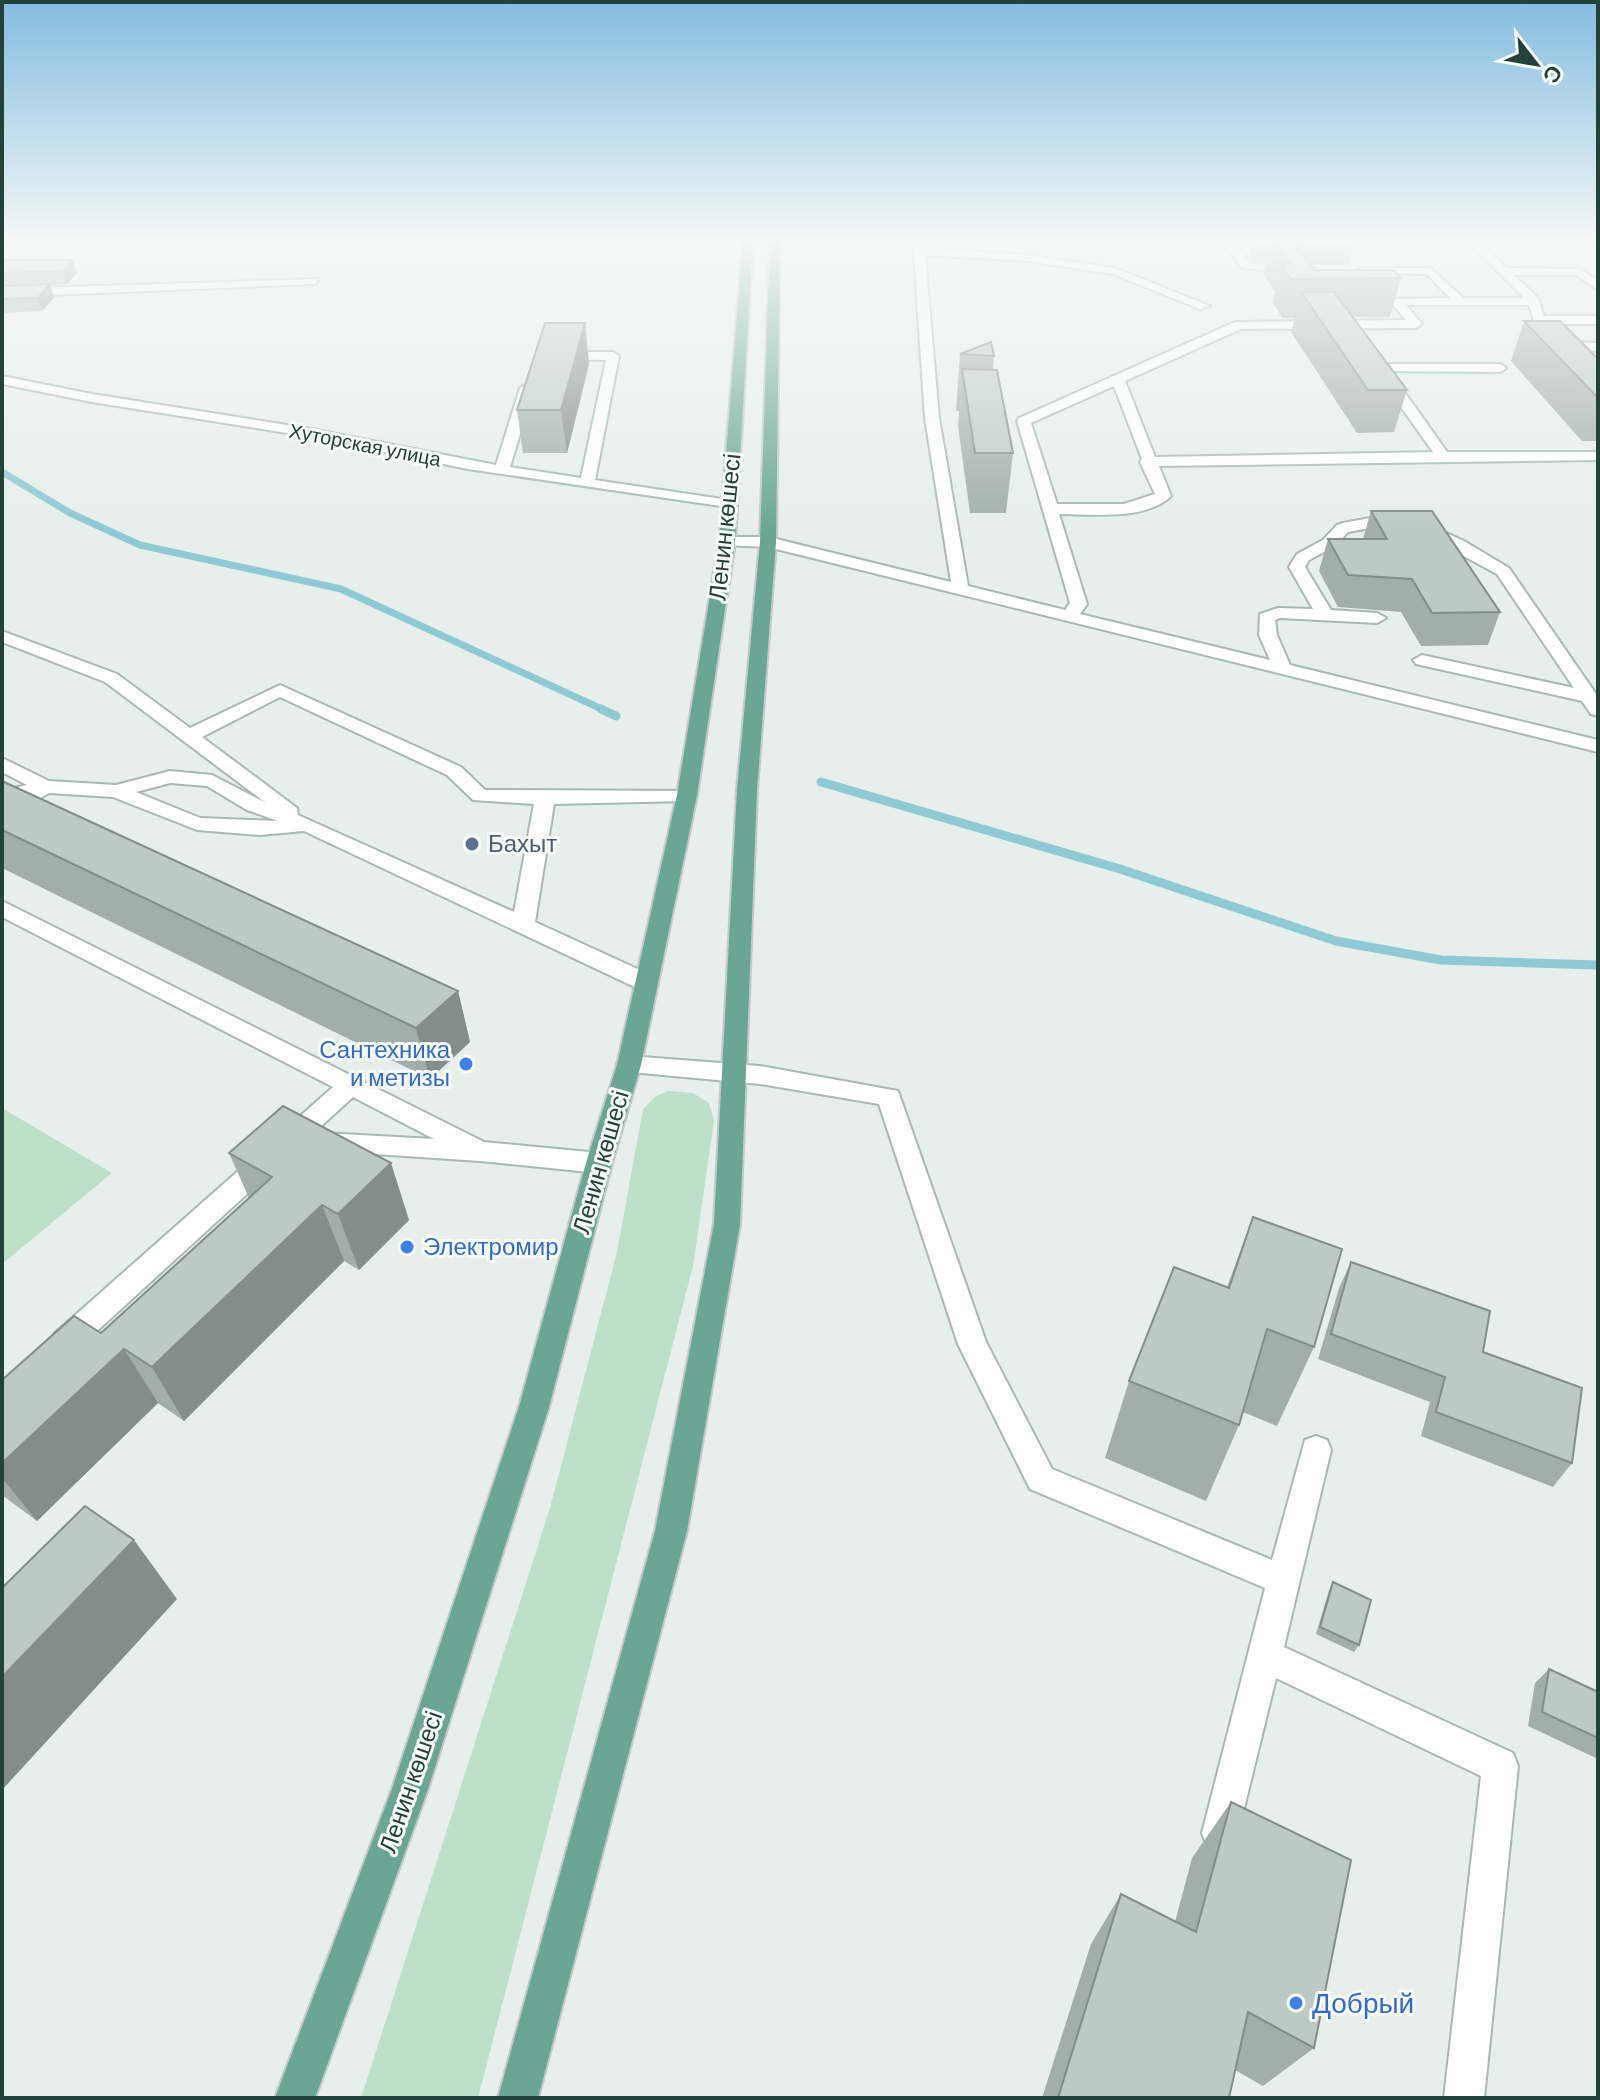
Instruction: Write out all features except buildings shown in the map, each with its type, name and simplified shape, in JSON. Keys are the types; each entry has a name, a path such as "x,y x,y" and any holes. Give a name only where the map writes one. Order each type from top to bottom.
{"main road":[{"name":"Ленин көшесі","path":"295,2098 410,1789 534,1407 599,1163 629,1065 687,795 727,542 741,337"},
{"name":"Ленин көшесі","path":"518,2098 671,1531 727,1224 747,790 768,542 773,337"}],"street":[{"path":"930,337 960,589"},
{"path":"1068,617 1079,604 1049,509 1016,421 1213,337"},
{"path":"1555,337 1598,385"},
{"path":"1563,346 1598,347"},
{"path":"502,470 534,363 613,356 587,483"},
{"path":"1443,456 1376,363 1500,368"},
{"name":"Хуторская улица","path":"2,380 92,398 306,432 502,470 729,505"},
{"path":"1049,509 1133,507 1152,503 1163,496 1147,462 1118,380"},
{"path":"1147,462 1598,456"},
{"path":"1325,615 1297,567 1303,557 1329,543 1343,528 1381,521 1425,529 1458,544 1503,571 1592,703"},
{"path":"727,542 768,542 1598,746"},
{"path":"1282,668 1268,635 1266,618 1278,613 1377,618"},
{"path":"2,636 111,678 308,825"},
{"path":"1422,660 1592,703"},
{"path":"190,736 280,690 454,771 480,796 687,795"},
{"path":"2,764 45,787"},
{"path":"2,797 45,787 116,791 170,777 212,781 254,806 308,825 647,983"},
{"path":"2,814 45,787"},
{"path":"116,791 197,824 260,829 308,825"},
{"path":"523,925 545,798"},
{"path":"2,908 480,1151"},
{"path":"629,1065 734,1070 838,1085 889,1097 972,1344 1041,1479 1283,1580"},
{"path":"48,1358 351,1085"},
{"path":"288,1142 480,1151 599,1163"},
{"path":"1220,1833 1316,1450"},
{"path":"1264,1655 1500,1766 1464,2098"}],"green space":[{"path":"669,1091 693,1093 709,1103 714,1121 693,1266 478,2098 361,2098 550,1508 617,1252 643,1109 656,1096"},
{"path":"2,1108 112,1173 2,1264"}],"waterway":[{"path":"2,472 70,513 140,545 341,589 606,711"},
{"path":"601,709 616,716"},
{"path":"821,782 1120,869 1336,941 1441,960 1598,965"}],"place":[{"name":"Бахыт","path":"472,844"},
{"name":"Сантехника и метизы","path":"466,1064"},
{"name":"Электромир","path":"407,1247"},
{"name":"Добрый","path":"1296,2003"}]}
